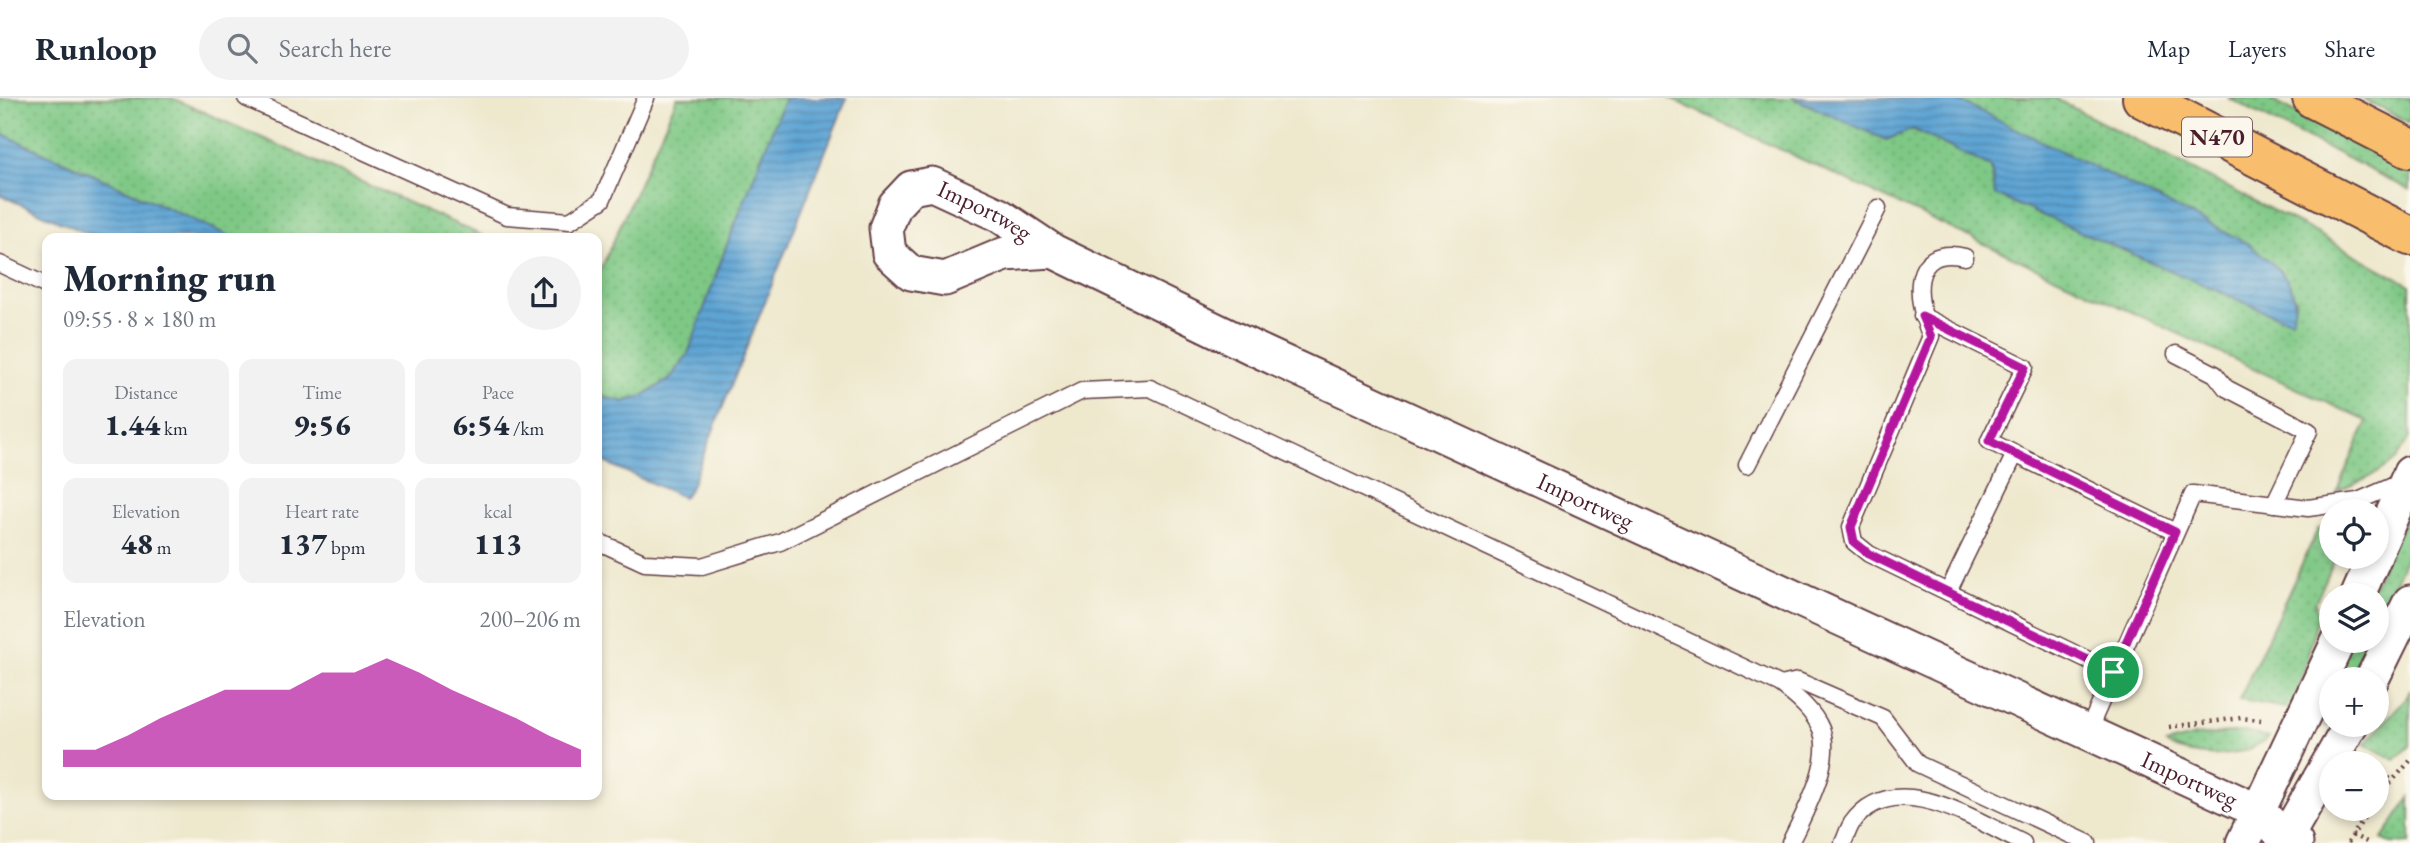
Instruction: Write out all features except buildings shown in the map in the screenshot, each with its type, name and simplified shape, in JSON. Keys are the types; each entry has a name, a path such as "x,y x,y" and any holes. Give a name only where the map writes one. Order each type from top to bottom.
{"main road":[{"name":"N470","path":"2142,98 2410,236"},
{"path":"2312,98 2410,148"}],"street":[{"name":"Importweg","path":"1053,251 1255,349 2258,811 2288,841"},
{"path":"2389,524 2409,476"},
{"path":"2378,667 2410,602"},
{"path":"2243,843 2333,653"},
{"path":"2288,841 2344,737"}],"lane":[{"path":"246,98 507,216 570,221 602,200 646,98"},
{"path":"1747,465 1878,208"},
{"path":"1965,257 1950,253 1940,255 1931,260 1922,271 1919,294 1922,316 1931,337 1851,527 1854,542 1869,554 2113,672"},
{"path":"0,264 42,284"},
{"path":"1922,316 2025,367 1989,441 2175,532"},
{"path":"2176,354 2215,374 2227,388 2309,431 2274,504"},
{"path":"602,543 645,563 702,566 780,542 1082,391 1150,388 1781,685 1804,703 1821,730 1825,758 1790,843"},
{"path":"1948,592 2015,454"},
{"path":"2088,731 2193,494 2308,508 2358,501 2409,476"},
{"path":"1781,685 1798,681 1883,718 1918,764 2088,843"},
{"path":"1843,843 1853,823 1875,803 1906,796 1934,801 2023,843"}],"path":[{"name":"Importweg","path":"2120,746 2156,729 2241,718 2261,720 2296,734"},
{"path":"2389,784 2410,761"},
{"path":"2389,778 2393,780"},
{"path":"2347,843 2361,821"},
{"path":"2352,835 2369,843"}],"green space":[{"path":"0,98 172,98 477,233 222,233 0,133"},
{"path":"677,98 785,98 726,247 688,354 669,380 642,396 624,402 602,396 602,267"},
{"path":"1669,98 1793,98 1886,140 1912,129 1991,167 1995,195 2274,315 2292,319 2296,299 2027,135 1954,98 2054,98 2307,228 2410,285 2410,437 2397,459 2377,473 2337,491 2367,421"},
{"path":"2228,98 2267,98 2410,172 2410,190"},
{"path":"2361,98 2410,98 2410,123"},
{"path":"2410,508 2410,548 2389,594 2389,583 2375,583 2381,569 2389,569 2389,553"},
{"path":"2318,529 2319,569 2331,569 2324,583 2319,583 2319,594 2315,603 2318,617 2297,697 2291,709 2239,700"},
{"path":"2342,653 2362,653 2355,667 2336,667"},
{"path":"2410,690 2410,746 2395,760 2389,757 2389,751 2378,751 2365,744 2371,737 2389,737 2389,717"},
{"path":"2319,704 2319,722 2312,719"},
{"path":"2244,732 2269,737 2240,752 2219,755 2186,752 2166,744 2195,736"},
{"path":"2410,797 2410,843 2391,843 2382,839"}],"water":[{"path":"785,98 847,98 689,491 683,497 602,461 602,396 624,402 642,396 669,380 688,354 726,247"},
{"path":"1793,98 1954,98 2249,244 2277,268 2290,285 2294,295 2292,320 2274,315 1995,195 1991,167 1913,129 1886,140"},
{"path":"0,133 222,233 86,233 0,195"}],"route":[{"path":"1922,316 2025,367 1989,441 2175,532 2113,672 1869,554 1854,542 1851,527 1931,337 1922,316"}]}
